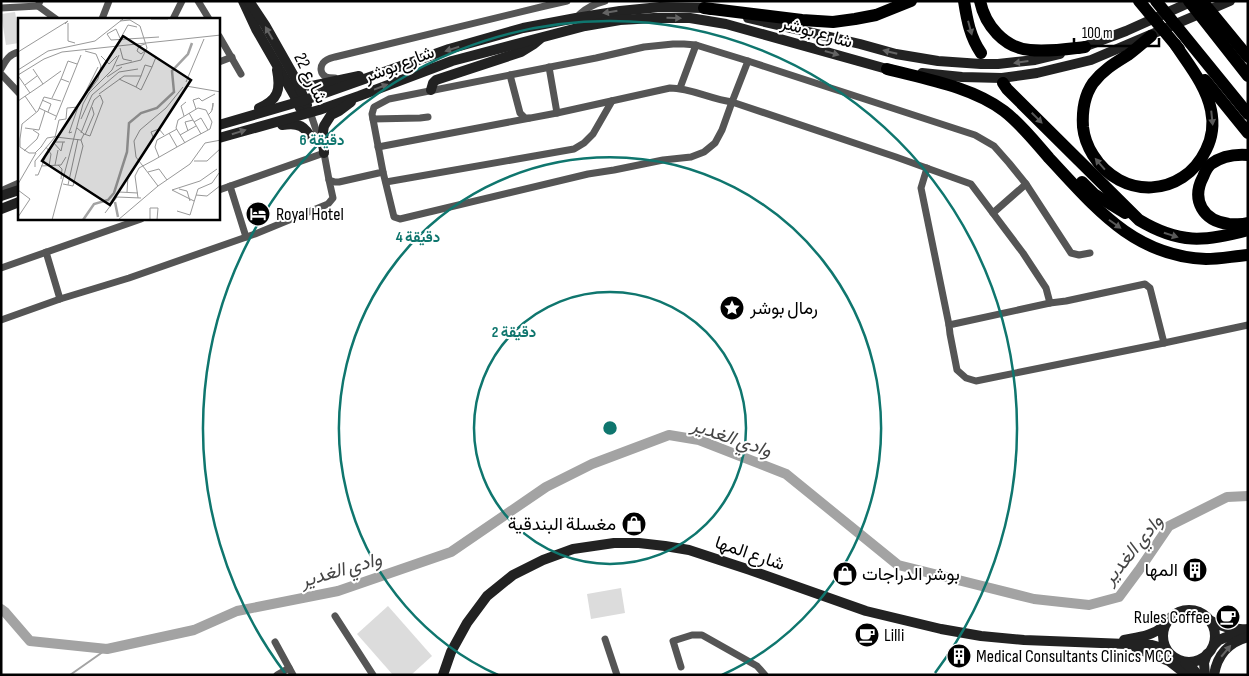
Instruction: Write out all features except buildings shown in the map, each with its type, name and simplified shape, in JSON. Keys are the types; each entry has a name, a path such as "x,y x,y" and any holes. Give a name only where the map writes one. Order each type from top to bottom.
{"highway":[{"path":"704,8 833,22 876,15 911,1"},
{"path":"964,1 970,32 981,53"},
{"path":"980,1 982,10 991,27 1015,46 1041,51 1085,47"},
{"path":"1139,1 1248,133"},
{"path":"1156,1 1248,114"},
{"path":"1188,1 1248,76"},
{"path":"1202,1 1248,57"},
{"path":"1222,2 1248,48"},
{"path":"1151,36 1101,73 1092,84 1084,108 1083,124 1087,145 1096,160 1117,180 1137,187 1160,187 1189,174 1198,165 1208,148 1213,121 1207,96 1175,44"},
{"path":"888,69 945,84 991,103 1004,111 1021,126 1105,217 1144,243 1156,249 1184,257 1208,259 1248,255"},
{"path":"1003,83 1139,220"},
{"path":"971,94 980,94 1006,109 1094,194 1130,216 1162,232 1181,238 1195,239 1222,237 1248,230"},
{"path":"1248,155 1236,154 1226,156 1213,163 1208,167 1200,182 1198,193 1199,204 1216,221 1233,224 1248,223"}],"main road":[{"name":"شارع 22","path":"243,1 275,62 301,101"},
{"name":"شارع 22","path":"249,1 295,78 306,113"},
{"name":"شارع بوشر","path":"220,125 301,101 448,49 524,28 620,11 660,7 704,8 896,54 938,61 981,64 1016,63 1035,60 1085,47 1193,1"},
{"name":"شارع بوشر","path":"220,138 359,96 452,61 543,36 620,20 690,18 743,28 888,69 940,75 1002,78 1091,60 1151,36 1222,2"},
{"path":"431,90 436,80 521,52 543,36"},
{"path":"220,125 270,104 276,97 279,86 275,62"},
{"path":"295,78 306,86 396,68"},
{"path":"324,153 323,132 327,120 331,115 359,96"},
{"path":"259,126 267,128 296,124 308,132 313,141"},
{"path":"1,196 18,190"},
{"path":"1,209 18,202"},
{"name":"شارع المها","path":"443,675 451,652 467,623 487,596 513,575 543,560 574,549 614,543 648,544 689,550 866,611 941,629 981,636 1024,640 1152,645 1167,651"},
{"path":"1198,675 1185,663 1174,658 1167,651 1162,634 1164,626 1170,617 1182,610 1198,611 1218,625 1247,632"},
{"path":"1211,621 1215,632 1214,645"},
{"name":"شارع المها","path":"1101,643 1148,636 1164,626"},
{"path":"1185,663 1200,660 1219,640 1247,632"},
{"path":"1214,675 1216,664 1224,650 1247,632"},
{"path":"1126,645 1169,661 1187,675"},
{"path":"1205,675 1204,664 1207,654"}],"street":[{"path":"102,18 109,1"},
{"path":"174,18 182,1"},
{"path":"198,1 208,18"},
{"path":"348,78 327,78 322,74 322,64 326,60 335,57 544,3 567,1"},
{"path":"576,18 594,4 605,1"},
{"path":"1,8 39,4 55,18"},
{"path":"220,38 241,74"},
{"path":"748,61 722,130 715,143 704,152 691,157 663,160 588,174 400,219 392,213 372,114 374,107 384,101 658,45 696,45 748,61 975,135 994,146 1026,184 1071,253 1079,255 1090,253"},
{"path":"680,88 696,45"},
{"path":"1,69 9,56 18,52"},
{"path":"220,62 232,57"},
{"path":"549,67 556,113"},
{"path":"1,74 18,92"},
{"path":"510,75 520,113 525,118 532,118"},
{"path":"378,147 532,118 670,88 680,88 717,100 732,102 971,184 1024,253 1046,288 1050,303"},
{"path":"386,182 574,149 593,134 612,101"},
{"name":"شارع 22","path":"306,113 313,141 324,153"},
{"name":"شارع 22","path":"306,113 324,153"},
{"path":"373,119 428,117"},
{"path":"1,320 246,237 297,218 328,204 333,198 324,153 220,190"},
{"path":"927,168 921,188 957,370 966,378 976,381 1248,325"},
{"path":"329,180 339,182 383,172"},
{"path":"1,191 18,183"},
{"path":"993,213 1026,184"},
{"path":"230,186 246,237"},
{"path":"1,268 137,220"},
{"path":"46,252 60,299"},
{"path":"949,325 1145,284 1150,288 1164,343"},
{"path":"335,616 373,675"},
{"path":"681,667 673,641 692,635 702,635 757,666 766,675"},
{"path":"606,639 616,675"},
{"path":"275,642 291,671 276,675"}],"shaded area":[{"path":"15,12 18,43 6,45 1,14"},
{"path":"621,588 625,613 591,619 587,594"},
{"path":"388,606 432,656 411,675 393,675 357,634"}],"waterway":[{"name":"وادي الغدير","path":"1,609 30,641 107,649 194,630 237,611 338,591 451,552 546,487 592,464 669,435 699,440 786,474 898,565 1034,599 1089,605 1119,597 1169,526 1227,497 1248,496"},
{"name":"وادي الغدير","path":"70,675 107,649"}],"place":[{"name":"Royal Hotel","path":"258,214"},
{"name":"رمال بوشر","path":"732,308"},
{"name":"مغسلة البندقية","path":"634,524"},
{"name":"المها","path":"1195,570"},
{"name":"بوشر الدراجات","path":"845,574"},
{"name":"Rules Coffee","path":"1228,617"},
{"name":"Lilli","path":"867,635"},
{"name":"Medical Consultants Clinics MCC","path":"959,656"}]}
